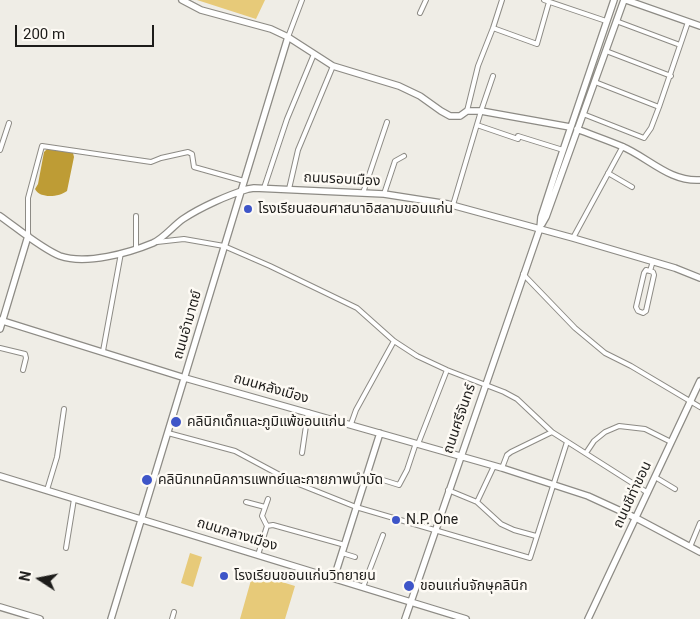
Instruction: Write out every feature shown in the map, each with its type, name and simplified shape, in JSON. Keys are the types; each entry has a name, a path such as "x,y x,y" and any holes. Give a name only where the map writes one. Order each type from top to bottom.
{"street":[{"path":"182,0 201,10 271,29 288,37 333,66 399,86 420,96 450,116 460,116 467,110 478,66 502,0"},
{"path":"288,37 302,0"},
{"path":"420,13 426,0"},
{"path":"544,0 606,21"},
{"name":"ถนนศรีจันทร์","path":"540,228 541,217 570,127 614,0"},
{"path":"625,0 700,26"},
{"name":"ถนนศรีจันทร์","path":"405,619 540,228 546,217 625,0"},
{"path":"493,28 537,44 549,2"},
{"path":"616,21 680,45"},
{"path":"582,114 644,138 651,128 671,76 688,22"},
{"name":"ถนนอำมาตย์","path":"111,619 288,37"},
{"path":"606,51 671,76"},
{"path":"264,188 287,119 314,54"},
{"path":"290,190 298,150 333,66"},
{"path":"453,205 481,111 494,76"},
{"path":"595,82 659,107"},
{"path":"584,88 591,90"},
{"path":"467,110 570,127"},
{"path":"363,193 387,122"},
{"path":"0,150 9,123"},
{"path":"477,125 518,139 518,136 563,150"},
{"path":"577,130 623,146 657,167 681,178 700,180"},
{"path":"0,330 28,236 28,198 42,146 151,162 188,152 192,154 194,167 244,181"},
{"path":"573,238 623,146"},
{"path":"384,194 395,161 404,156"},
{"path":"608,173 632,187"},
{"name":"ถนนรอบเมือง","path":"0,216 59,256 69,258 101,257 155,242 181,220 241,191 254,188 384,194 453,205 540,228 653,261 700,278"},
{"path":"136,216 136,248"},
{"path":"155,242 184,239 224,246 357,308 394,340 417,356 517,399 552,432 648,493"},
{"path":"103,351 121,253"},
{"path":"650,271 653,261"},
{"path":"646,270 650,271 654,272 654,275 644,313 638,311 636,307 644,273 646,270"},
{"path":"524,274 575,328 605,353 631,366 700,407"},
{"name":"ถนนหลังเมือง","path":"2,320 185,378 502,468 588,496 636,518 700,552"},
{"path":"351,424 356,410 394,340"},
{"path":"0,348 25,354 23,370"},
{"path":"367,475 399,485 448,370"},
{"name":"ถนนชีท่าขอน","path":"588,619 700,381"},
{"path":"47,490 57,458 64,409"},
{"path":"302,453 308,412"},
{"path":"586,453 594,441 606,432 619,426 645,429 671,442"},
{"path":"502,468 507,455 511,452 552,432"},
{"path":"168,433 234,451 291,481 356,507 530,558 567,442"},
{"path":"334,578 380,433"},
{"path":"477,502 494,466"},
{"name":"ถนนกลางเมือง","path":"0,476 466,619"},
{"path":"655,477 676,489"},
{"path":"448,490 477,502 501,524 536,536"},
{"path":"66,548 74,498"},
{"path":"258,555 267,526 262,516 268,499"},
{"path":"246,502 265,507"},
{"path":"690,547 700,523"},
{"path":"267,526 273,525 345,545"},
{"path":"364,587 383,535"},
{"path":"342,553 355,557"},
{"path":"0,607 40,619"},
{"path":"172,619 174,612"}],"shaded area":[{"path":"197,0 265,0 256,19"},
{"path":"47,149 73,153 74,157 67,191 55,196 45,196 35,189 38,184 44,152"},
{"path":"190,553 202,557 193,587 181,583"},
{"path":"253,573 295,586 285,619 240,619"}],"place":[{"name":"โรงเรียนสอนศาสนาอิสลามขอนแก่น","path":"248,209"},
{"name":"คลินิกเด็กและภูมิแพ้ขอนแก่น","path":"176,422"},
{"name":"คลินิกเทคนิคการแพทย์และกายภาพบำบัด","path":"147,480"},
{"name":"N.P. One","path":"396,520"},
{"name":"โรงเรียนขอนแก่นวิทยายน","path":"224,576"},
{"name":"ขอนแก่นจักษุคลินิก","path":"409,586"}]}
